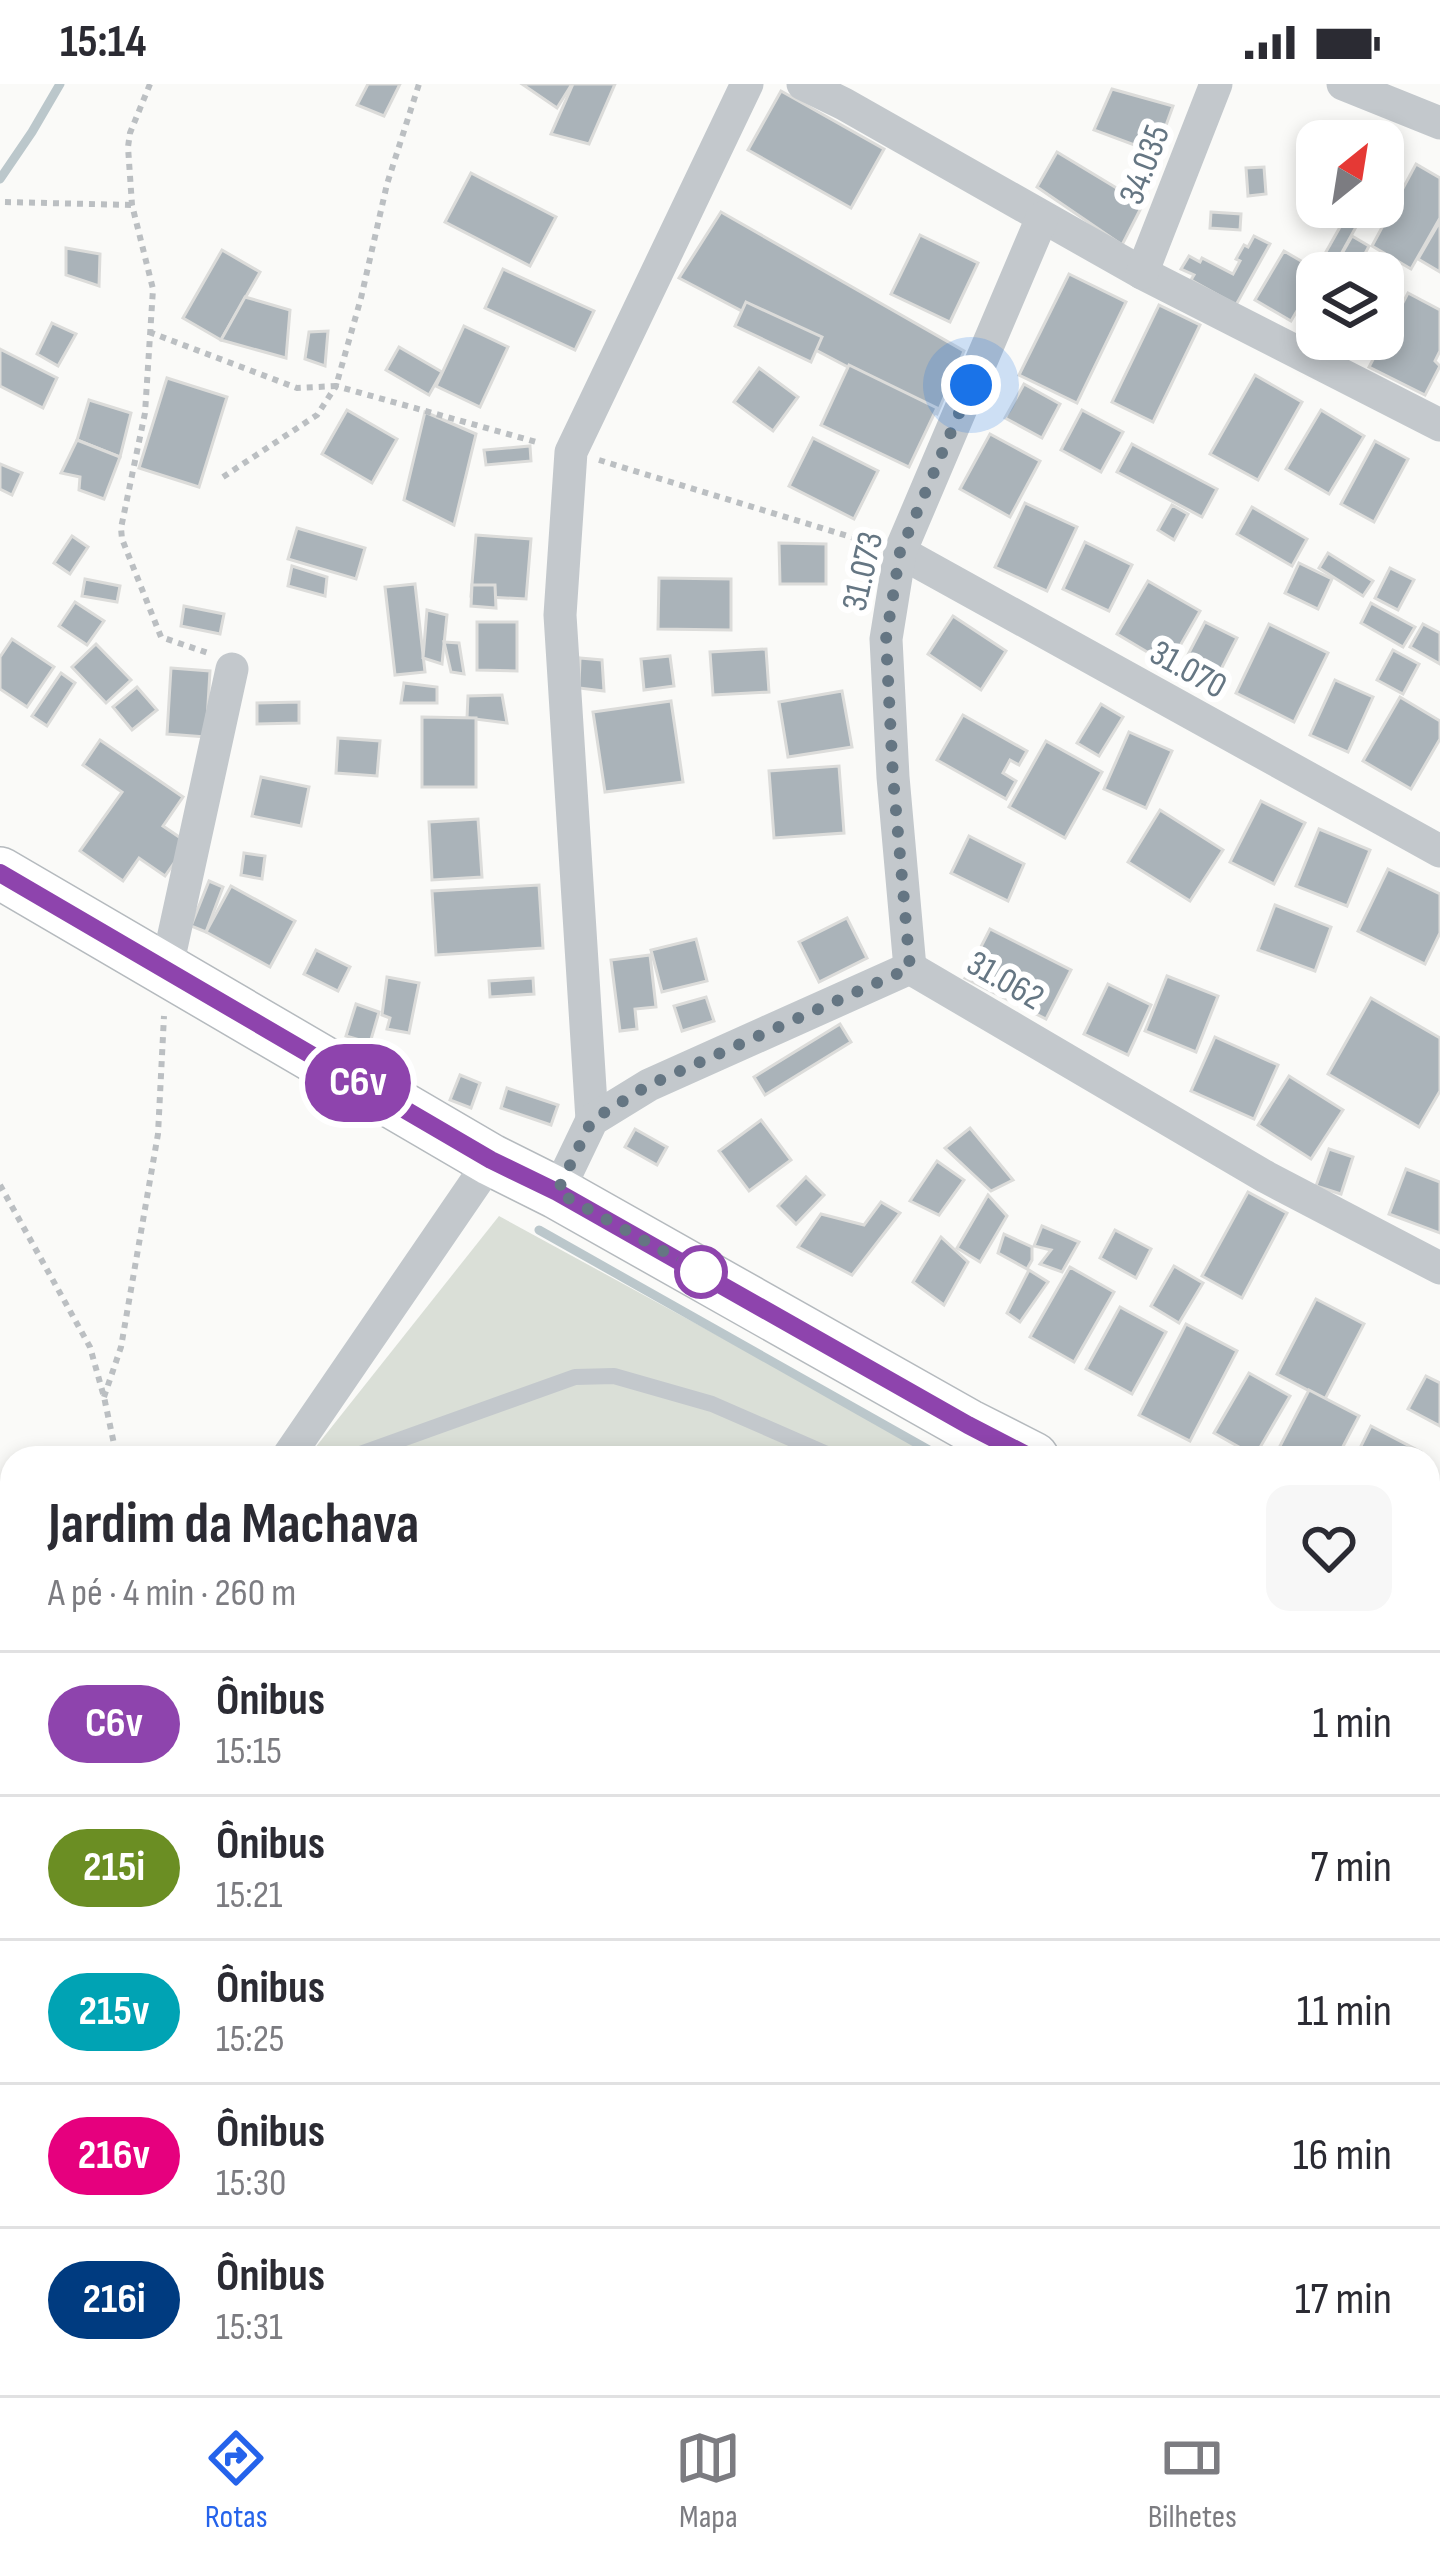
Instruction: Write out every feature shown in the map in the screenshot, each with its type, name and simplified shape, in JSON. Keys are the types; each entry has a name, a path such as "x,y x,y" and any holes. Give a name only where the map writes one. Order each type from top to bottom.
{"main road":[{"path":"0,873 491,1160 557,1192 1009,1446"}],"street":[{"path":"557,1192 592,1120 560,615 571,452 747,84"},
{"path":"803,84 1142,273 1440,425"},
{"name":"34.035","path":"1142,273 1216,84"},
{"path":"1342,84 1440,123"},
{"name":"31.073","path":"910,968 886,639 900,552 1042,218"},
{"name":"31.070","path":"900,552 1440,850"},
{"path":"166,971 232,669"},
{"name":"31.062","path":"592,1120 649,1085 910,968 1266,1177 1440,1268"},
{"path":"294,1446 491,1160"}],"lane":[{"path":"383,1446 575,1377 614,1376 712,1405 808,1446"}],"path":[{"path":"150,84 128,147 132,205 153,289 145,413 122,539 161,637 221,657 232,669"},
{"path":"149,332 297,388 336,386 386,184 419,84"},
{"path":"5,202 132,205"},
{"path":"223,477 317,415"},
{"path":"104,1397 121,1348 158,1134 166,971"},
{"path":"0,1185 90,1347 114,1446"}],"shaded area":[{"path":"499,1216 920,1446 317,1446"}],"building":[{"path":"368,84 400,84 384,116 357,105"},
{"path":"522,84 572,84 557,108"},
{"path":"573,84 615,84 589,144 551,134"},
{"path":"1112,89 1173,106 1156,153 1094,130"},
{"path":"781,91 884,149 851,208 748,150"},
{"path":"1057,152 1143,204 1122,245 1037,187"},
{"path":"1416,164 1440,178 1440,218 1411,269 1404,265 1404,252 1382,252 1372,246 1382,228 1404,228 1404,186"},
{"path":"1264,167 1266,194 1248,196 1246,168"},
{"path":"471,173 556,217 530,266 445,222"},
{"path":"721,212 964,351 937,414 679,278"},
{"path":"1211,212 1241,214 1240,230 1210,228"},
{"path":"1440,221 1440,272 1418,259"},
{"path":"1339,228 1355,228 1342,252 1326,252"},
{"path":"920,235 978,263 950,322 891,294"},
{"path":"1254,236 1270,244 1236,305 1191,280 1194,275 1181,269 1189,256 1233,274 1240,261 1236,259"},
{"path":"1352,236 1369,246 1366,252 1343,252"},
{"path":"66,248 100,254 99,286 66,275"},
{"path":"222,250 260,272 221,340 183,318"},
{"path":"1284,251 1296,258 1296,313 1291,321 1255,300"},
{"path":"503,269 594,311 575,350 485,308"},
{"path":"1069,274 1126,302 1077,403 1019,375"},
{"path":"1408,293 1440,310 1440,351 1435,361 1440,366 1425,395 1369,367 1373,360 1404,360"},
{"path":"245,297 290,310 286,358 221,340"},
{"path":"746,302 822,337 811,362 735,326"},
{"path":"1159,305 1200,325 1153,422 1112,402"},
{"path":"52,323 76,334 58,366 37,354"},
{"path":"464,326 508,347 480,407 436,386"},
{"path":"328,331 325,366 305,359 309,332"},
{"path":"399,347 442,372 429,395 386,370"},
{"path":"0,349 57,378 43,408 0,386"},
{"path":"849,365 937,408 909,467 821,425"},
{"path":"759,368 798,397 773,431 734,402"},
{"path":"1255,375 1302,402 1258,480 1210,454"},
{"path":"167,378 227,397 199,487 139,468"},
{"path":"1024,384 1060,404 1042,438 1005,418"},
{"path":"89,400 131,413 120,457 77,440"},
{"path":"347,410 397,439 372,483 322,454"},
{"path":"1082,410 1123,432 1101,472 1061,450"},
{"path":"1321,410 1364,436 1329,494 1286,469"},
{"path":"425,412 476,434 454,525 404,500"},
{"path":"990,434 1040,461 1010,517 960,489"},
{"path":"813,438 878,471 854,519 789,486"},
{"path":"77,440 120,457 104,499 79,490 80,477 61,473"},
{"path":"1375,441 1408,459 1374,522 1341,504"},
{"path":"1132,444 1217,489 1202,517 1117,472"},
{"path":"530,446 531,461 486,465 484,450"},
{"path":"0,464 22,473 12,495 0,489"},
{"path":"1025,503 1077,527 1047,591 995,567"},
{"path":"1172,505 1188,514 1174,540 1158,530"},
{"path":"1252,507 1307,539 1292,566 1237,534"},
{"path":"297,528 365,548 356,579 288,559"},
{"path":"476,535 531,539 526,599 471,596"},
{"path":"72,536 88,547 70,574 54,563"},
{"path":"1085,542 1132,565 1109,611 1063,589"},
{"path":"779,543 826,544 826,584 780,584"},
{"path":"1328,553 1373,581 1363,596 1319,568"},
{"path":"1299,563 1332,579 1318,609 1285,593"},
{"path":"292,566 327,577 325,596 288,586"},
{"path":"1390,568 1414,580 1398,610 1375,598"},
{"path":"659,578 731,579 731,630 658,629"},
{"path":"85,579 120,586 117,602 82,596"},
{"path":"1148,581 1200,611 1169,665 1117,634"},
{"path":"415,584 425,672 395,675 385,587"},
{"path":"472,585 495,585 496,608 471,606"},
{"path":"75,602 104,621 87,645 59,626"},
{"path":"1371,603 1415,627 1403,647 1361,623"},
{"path":"184,606 224,614 220,634 181,626"},
{"path":"427,610 447,615 442,664 423,658"},
{"path":"953,616 1006,651 981,690 928,654"},
{"path":"477,622 517,622 517,671 477,670"},
{"path":"1205,622 1237,638 1213,685 1181,668"},
{"path":"1269,624 1328,653 1294,722 1236,693"},
{"path":"1423,624 1440,633 1440,664 1410,647"},
{"path":"12,639 54,667 27,707 0,689 0,657"},
{"path":"444,642 459,643 464,674 451,672"},
{"path":"96,644 131,680 106,703 72,667"},
{"path":"766,649 769,692 713,695 710,652"},
{"path":"1393,650 1419,664 1403,694 1377,680"},
{"path":"670,656 674,686 644,690 641,659"},
{"path":"580,658 602,660 604,691 579,688"},
{"path":"171,668 210,671 206,737 167,734"},
{"path":"61,673 75,683 47,726 32,716"},
{"path":"1335,680 1373,697 1348,752 1310,735"},
{"path":"404,683 437,687 437,703 401,703"},
{"path":"137,687 157,710 132,730 113,707"},
{"path":"842,691 852,747 788,757 779,702"},
{"path":"502,695 507,723 467,718 468,696"},
{"path":"1400,697 1440,721 1440,739 1411,789 1363,761"},
{"path":"671,701 683,782 605,792 593,712"},
{"path":"299,702 299,723 257,724 257,703"},
{"path":"1101,704 1123,717 1099,756 1077,743"},
{"path":"963,715 1027,751 1019,765 1010,760 1003,773 1016,781 1006,799 937,760"},
{"path":"422,717 476,718 476,787 422,787"},
{"path":"1129,732 1172,751 1146,808 1104,789"},
{"path":"338,738 380,741 377,776 336,773"},
{"path":"100,740 183,797 163,826 188,843 165,876 139,858 123,881 80,851 122,792 83,765"},
{"path":"1046,741 1102,772 1065,838 1009,807"},
{"path":"839,766 844,833 774,838 769,771"},
{"path":"261,777 309,787 301,826 252,816"},
{"path":"1261,801 1305,823 1274,884 1230,862"},
{"path":"1160,810 1223,850 1190,901 1128,862"},
{"path":"478,819 482,877 432,880 429,822"},
{"path":"1319,829 1370,850 1347,906 1296,886"},
{"path":"969,836 1024,864 1008,901 951,873"},
{"path":"244,853 265,856 262,879 241,875"},
{"path":"1388,869 1440,894 1440,933 1425,964 1358,931"},
{"path":"209,881 223,887 206,932 191,926"},
{"path":"539,885 543,948 436,955 432,891"},
{"path":"231,886 295,921 270,967 206,932"},
{"path":"1275,905 1331,927 1315,971 1258,950"},
{"path":"847,918 867,958 819,982 799,942"},
{"path":"990,929 1071,970 1046,1019 965,978"},
{"path":"696,939 707,981 662,992 651,950"},
{"path":"316,950 350,967 338,991 304,974"},
{"path":"650,955 656,1007 635,1009 637,1029 620,1031 611,960"},
{"path":"1167,976 1218,996 1196,1052 1145,1031"},
{"path":"387,977 419,983 409,1033 387,1029 390,1018 382,1015"},
{"path":"533,978 534,994 490,997 489,981"},
{"path":"1108,984 1151,1005 1128,1055 1084,1034"},
{"path":"706,997 714,1021 682,1031 674,1006"},
{"path":"1371,998 1440,1038 1440,1091 1419,1127 1328,1074"},
{"path":"356,1004 379,1012 370,1043 346,1036"},
{"path":"840,1024 851,1042 765,1095 754,1077"},
{"path":"1215,1037 1278,1065 1254,1119 1191,1091"},
{"path":"460,1075 480,1083 471,1108 450,1100"},
{"path":"1289,1076 1343,1110 1311,1159 1258,1125"},
{"path":"507,1088 558,1105 551,1125 501,1108"},
{"path":"761,1120 791,1160 749,1191 719,1151"},
{"path":"970,1128 1013,1180 991,1191 945,1148"},
{"path":"635,1129 667,1147 657,1165 625,1147"},
{"path":"1329,1149 1353,1157 1341,1194 1316,1186"},
{"path":"937,1161 964,1180 939,1215 910,1201"},
{"path":"1406,1169 1440,1182 1440,1233 1389,1214"},
{"path":"806,1177 824,1195 796,1224 778,1206"},
{"path":"1248,1192 1287,1213 1242,1298 1202,1276"},
{"path":"988,1195 1007,1216 980,1262 957,1248"},
{"path":"881,1202 900,1213 852,1275 798,1247 821,1214 864,1225"},
{"path":"1042,1226 1079,1242 1062,1272 1040,1264 1051,1250 1034,1246"},
{"path":"1115,1230 1151,1249 1136,1278 1100,1258"},
{"path":"1004,1234 1032,1247 1027,1269 998,1253"},
{"path":"941,1237 968,1262 944,1305 913,1282"},
{"path":"1174,1266 1203,1283 1179,1323 1151,1306"},
{"path":"1070,1267 1114,1292 1074,1362 1030,1337"},
{"path":"1029,1270 1048,1282 1020,1322 1007,1313"},
{"path":"1316,1299 1364,1324 1325,1399 1277,1374"},
{"path":"1120,1307 1166,1332 1132,1394 1086,1369"},
{"path":"1186,1324 1237,1351 1190,1441 1139,1415"},
{"path":"1249,1373 1290,1396 1261,1446 1237,1446 1214,1433"},
{"path":"1426,1376 1440,1383 1440,1426 1408,1409"},
{"path":"1309,1390 1359,1416 1343,1446 1280,1446"},
{"path":"1371,1426 1409,1446 1361,1446"}],"waterway":[{"path":"0,179 60,84"},
{"path":"539,1230 922,1446"}],"bus line":[{"name":"C6v","path":"0,873 491,1160 557,1192 1009,1446"}],"route":[{"path":"701,1272 557,1192 592,1120 649,1085 910,968 886,639 900,552 971,385"}]}
